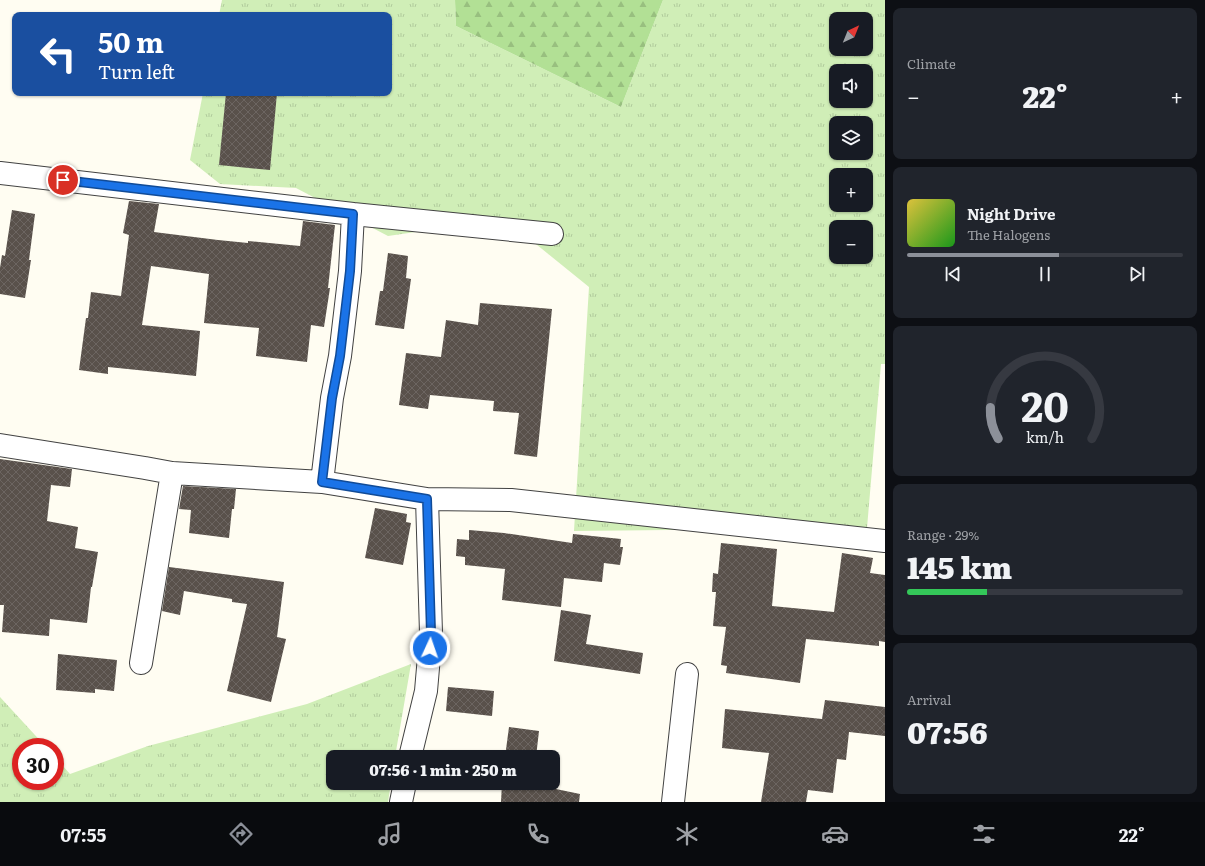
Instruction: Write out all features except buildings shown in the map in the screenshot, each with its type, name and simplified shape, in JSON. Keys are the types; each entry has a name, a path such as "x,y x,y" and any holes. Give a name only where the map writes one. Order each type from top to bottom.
{"street":[{"path":"0,173 353,214 552,234"},
{"path":"322,482 332,398 340,356 350,271 353,214"},
{"path":"0,445 172,473 322,482 427,499 510,500 885,541"},
{"path":"141,663 172,473"},
{"path":"412,750 426,691 431,633 427,499"},
{"path":"673,802 687,674"},
{"path":"401,802 404,790"}],"green space":[{"path":"222,0 455,0 456,26 621,107 663,0 885,0 885,364 881,364 867,528 574,531 589,287 505,219 388,236 296,188 220,184 190,160 202,96 392,96 392,12 220,12"},
{"path":"455,0 663,0 621,107 456,26"},
{"path":"411,664 396,750 326,750 326,790 390,790 388,802 0,802 0,697 38,738 12,738 12,790 64,790 64,767 70,774 148,746 307,704"}],"route":[{"path":"63,180 353,214 350,271 340,356 332,398 322,482 427,499 431,633 430,648"}]}
